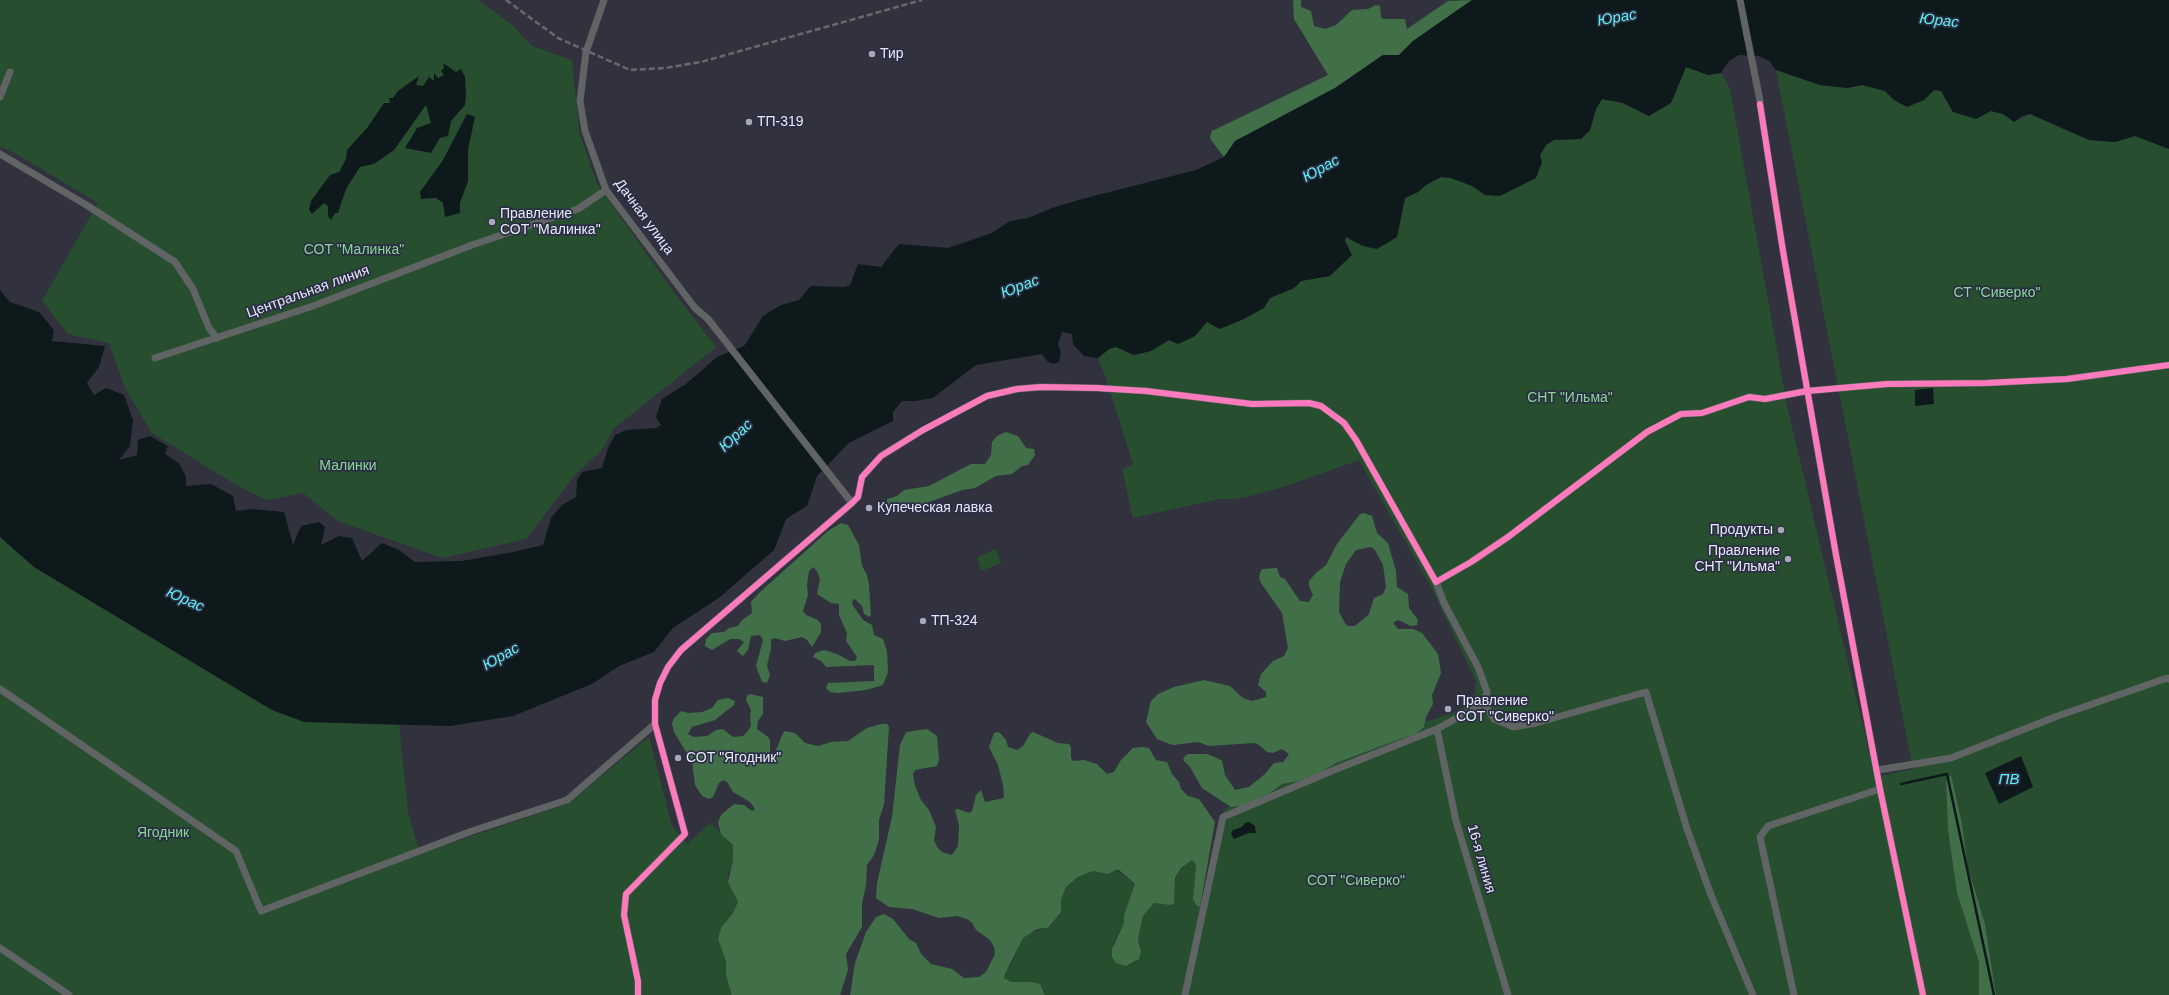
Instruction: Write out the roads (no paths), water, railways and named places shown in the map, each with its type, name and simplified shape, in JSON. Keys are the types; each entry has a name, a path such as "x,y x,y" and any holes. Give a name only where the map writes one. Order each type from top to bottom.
{"street":[{"name":"Дачная улица","path":"604,0 586,52 580,102 585,131 606,190 695,308 708,319 852,503"},
{"path":"1740,0 1760,102 1783,251 1807,391 1878,770 1880,789 1923,995"},
{"path":"0,97 10,72"},
{"path":"0,154 88,206 175,262 193,289 209,328 217,338"},
{"name":"Центральная линия","path":"155,358 313,306 472,245 578,209 606,190"},
{"path":"1436,582 1471,562 1508,536 1647,432 1681,414 1702,413 1749,397 1765,399 1807,391 1887,384 1986,383 2067,378 2169,365"},
{"path":"638,995 638,981 624,915 626,894 685,834 655,724 655,700 660,683 668,667 682,650 852,503 858,497 862,477 881,456 923,430 987,396 1017,389 1041,387 1146,391 1252,404 1309,403 1321,406 1344,423 1356,440 1436,582 1444,603 1478,668 1487,692 1484,703 1437,729 1334,770 1223,817 1185,995"},
{"path":"1878,770 1951,758 2055,717 2167,678 2169,679"},
{"path":"0,689 236,851 261,910 472,831 567,800 655,724"},
{"path":"1484,703 1494,719 1514,727 1536,723 1646,692 1689,836 1710,895 1753,995"},
{"name":"16-я линия","path":"1437,729 1456,821 1508,995"},
{"path":"1794,995 1760,837 1768,826 1880,789"},
{"path":"0,948 69,995"}],"water":[{"name":"Юрас","path":"1472,0 2169,0 2169,149 2135,136 2115,142 2089,140 2030,114 2022,116 2014,122 2003,114 1991,111 1976,119 1953,112 1941,91 1934,90 1924,100 1907,107 1894,100 1885,91 1862,85 1847,88 1820,85 1776,70 1769,61 1759,56 1739,55 1729,61 1721,73 1708,75 1686,67 1671,103 1649,116 1623,103 1602,99 1596,109 1590,130 1581,139 1554,140 1546,145 1540,155 1542,162 1536,178 1500,196 1485,195 1472,186 1451,178 1441,177 1426,185 1418,192 1405,198 1397,237 1377,249 1363,246 1346,237 1345,241 1352,255 1330,276 1301,281 1294,288 1270,298 1264,308 1244,319 1220,329 1207,322 1195,336 1178,344 1169,340 1151,351 1134,355 1116,347 1109,349 1098,358 1084,356 1073,344 1072,334 1062,332 1058,344 1061,353 1059,362 1054,364 1048,362 1042,354 976,365 933,398 915,401 902,401 893,412 893,421 849,443 817,476 807,506 786,519 774,550 720,597 673,628 654,652 619,666 592,684 513,716 450,726 304,722 272,710 34,567 0,537 0,290 10,302 39,312 54,330 52,341 105,346 99,367 87,383 94,395 106,388 124,395 133,420 130,446 119,460 137,455 138,440 150,436 168,446 165,454 179,463 186,477 186,486 211,484 233,496 236,511 252,509 284,512 293,545 301,526 319,522 325,527 321,545 339,536 352,538 362,561 382,543 399,550 415,562 462,561 513,552 543,545 551,518 562,505 576,497 577,480 582,472 602,468 608,448 615,435 626,430 656,428 661,425 656,417 662,399 686,384 717,357 744,346 763,316 781,305 799,300 811,286 845,287 850,285 858,264 881,267 899,244 948,248 992,233 1010,221 1028,218 1052,208 1082,199 1196,170 1224,157 1235,141 1335,88 1383,55 1399,55 1413,41"},
{"path":"443,63 456,72 461,69 465,77 465,105 451,121 448,136 440,138 431,153 405,148 417,128 431,123 426,105 394,150 374,164 360,167 346,189 338,213 335,213 331,220 328,216 328,206 324,203 312,214 309,210 311,201 330,175 339,172 346,159 347,150 367,128 384,103 390,103 389,98 393,98 398,91 419,76 416,85 423,86 429,77 434,81 434,73 438,78 444,75 441,71 444,68"},
{"path":"467,114 475,117 468,150 468,181 460,203 460,213 445,217 443,203 436,198 421,199 420,192 443,160"},
{"path":"1933,388 1934,404 1915,406 1915,390"},
{"name":"ПВ","path":"2021,756 2033,787 1999,804 1985,773"},
{"path":"1249,822 1255,826 1256,833 1249,833 1234,839 1231,834 1233,830 1242,827 1245,823"}],"waterway":[{"path":"1901,784 1947,774 1994,995"}],"railway":[{"path":"506,0 558,38 630,70 665,68 701,62 922,0"}],"place":[{"name":"Тир","path":"872,54"},
{"name":"ТП-319","path":"749,122"},
{"name":"Правление СОТ \"Малинка\"","path":"492,222"},
{"name":"Купеческая лавка","path":"869,508"},
{"name":"Продукты","path":"1781,530"},
{"name":"Правление СНТ \"Ильма\"","path":"1788,559"},
{"name":"ТП-324","path":"923,621"},
{"name":"Правление СОТ \"Сиверко\"","path":"1448,709"},
{"name":"СОТ \"Ягодник\"","path":"678,758"}],"park label":[{"name":"СОТ \"Малинка\"","path":"354,250"},
{"name":"СТ \"Сиверко\"","path":"1997,293"},
{"name":"СНТ \"Ильма\"","path":"1570,398"},
{"name":"Малинки","path":"348,466"},
{"name":"Ягодник","path":"163,833"},
{"name":"СОТ \"Сиверко\"","path":"1356,881"}]}
